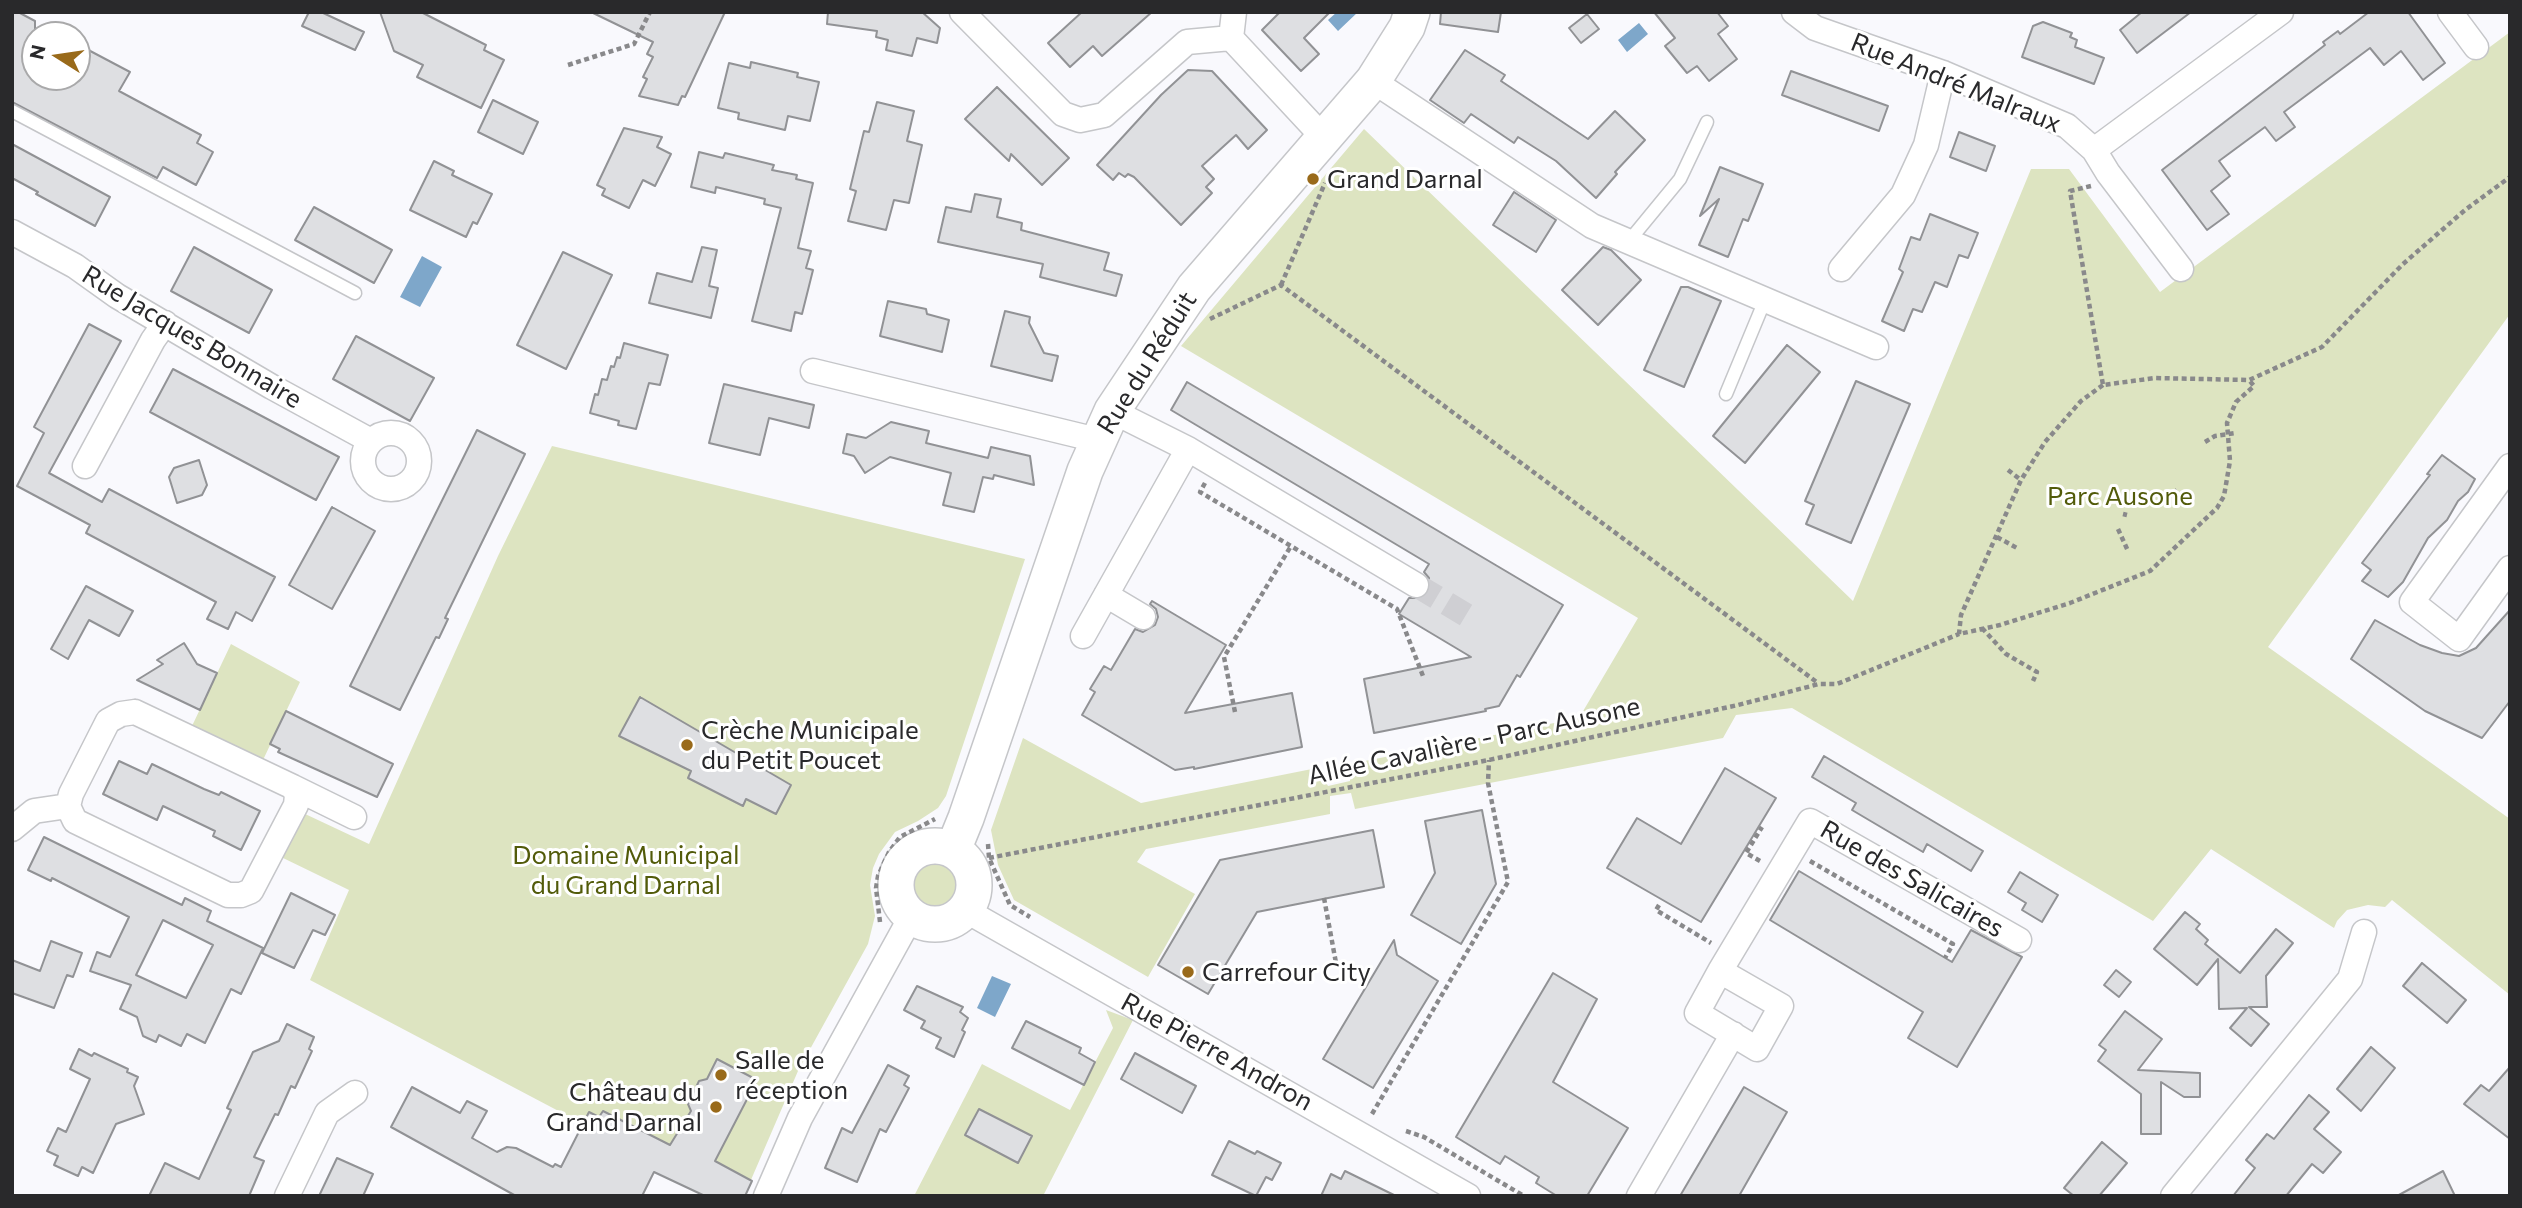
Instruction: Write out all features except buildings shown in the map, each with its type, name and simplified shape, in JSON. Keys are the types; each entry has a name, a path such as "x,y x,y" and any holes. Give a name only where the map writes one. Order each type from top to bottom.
{"street":[{"path":"962,12 1063,114 1080,120 1104,115 1187,42 1231,38"},
{"path":"1234,12 1231,38 1323,137"},
{"name":"Rue du Réduit","path":"953,850 967,818 1105,426 1194,288 1373,81 1407,27 1412,12"},
{"name":"Rue André Malraux","path":"1794,12 1815,28 1942,73 2067,126 2094,150 2108,173 2180,269"},
{"path":"2094,150 2281,12"},
{"path":"2450,12 2476,47"},
{"path":"1841,269 1903,195 1926,145 1942,73"},
{"path":"1373,81 1592,226 1876,348"},
{"name":"Rue Jacques Bonnaire","path":"12,232 75,266 117,296 272,387 371,441"},
{"path":"85,466 153,340 165,323"},
{"path":"813,372 1105,426 1185,455 1416,585"},
{"path":"1083,636 1185,455"},
{"path":"2510,466 2412,602 2459,639 2510,568"},
{"path":"1106,595 1143,617"},
{"path":"293,787 296,805 251,891 241,895 228,895 75,821 68,806 71,794 108,721 121,714 135,712 293,787 354,817"},
{"path":"12,829 34,811 68,806"},
{"name":"Rue des Salicaires","path":"1720,971 1781,1006 1757,1049 1698,1013 1720,971 1810,821 2019,940"},
{"path":"942,846 953,850 962,857 973,877 971,900 965,910 956,918 934,925 911,917 897,897 895,885 902,863 919,848 942,846"},
{"name":"Rue Pierre Andron","path":"965,910 1468,1196"},
{"path":"766,1196 800,1118 911,917"},
{"path":"2173,1196 2350,979 2364,932"},
{"path":"1639,1196 1732,1034"},
{"path":"287,1196 327,1113 355,1093"}],"lane":[{"path":"12,111 355,293"},
{"path":"1629,241 1680,179 1707,122"},
{"path":"1726,394 1765,300"}],"path":[{"path":"568,65 634,44 650,12"},
{"path":"2103,385 2070,191 2089,187 2108,173"},
{"path":"1200,324 1282,285 1328,176"},
{"path":"1959,635 1961,615 2021,480 2045,442 2081,401 2103,385 2155,378 2249,380 2322,347 2403,264 2465,210 2510,177"},
{"path":"1282,285 1819,684"},
{"name":"Allée Cavalière - Parc Ausone","path":"1035,920 1010,905 989,858 1489,760 1738,705 1819,684 1837,684 1959,635 2000,625 2120,585 2150,571 2217,508 2224,496 2230,461 2227,423 2236,402 2254,386 2249,380"},
{"path":"2205,442 2235,433"},
{"path":"1185,455 1209,475 1200,492 1397,609 1423,676"},
{"path":"2008,470 2021,480"},
{"path":"2163,501 2177,490"},
{"path":"2118,529 2128,551"},
{"path":"1997,537 2017,548"},
{"path":"1235,712 1224,657 1291,546"},
{"path":"1982,628 2006,654 2038,672 2033,681"},
{"path":"1372,1114 1508,882 1488,783 1489,760"},
{"path":"888,956 874,948 880,917 876,888 878,876 889,852 900,837 938,816"},
{"path":"1804,857 1953,944 1945,958"},
{"path":"1324,898 1336,963"},
{"path":"1361,1107 1382,1119"},
{"path":"1401,1130 1424,1137 1524,1196"}],"green space":[{"name":"Parc Ausone","path":"2510,32 2510,314 2268,647 2510,819 2510,995 2392,900 2385,907 2368,905 2347,910 2334,928 2211,849 2153,921 1792,708 1736,715 1723,738 1355,809 1351,793 1330,796 1330,814 1146,849 1137,862 1195,894 1148,977 1014,900 998,865 991,830 1023,738 1141,803 1317,768 1328,786 1350,781 1350,764 1579,718 1638,618 1181,346 1364,129 1853,601 2031,169 2069,169 2160,292"},
{"name":"Domaine Municipal du Grand Darnal","path":"552,446 1025,559 946,796 938,808 895,832 879,854 870,885 875,916 868,944 798,1071 744,1196 623,1145 310,980 349,890 281,857 303,813 369,844 498,556"},
{"path":"231,644 300,682 263,760 192,726"},
{"path":"935,861 952,868 959,885 952,902 935,909 918,902 911,885 918,868"},
{"path":"1106,1010 1133,1020 1043,1196 914,1196 982,1064 1070,1110 1113,1028"}],"water":[{"path":"1337,12 1358,12 1338,31 1328,20"},
{"path":"1639,23 1648,34 1627,52 1618,40"},
{"path":"422,256 442,267 420,307 400,297"},
{"path":"992,976 1011,984 995,1017 977,1008"}],"tunnel":[{"path":"1416,585 1466,615"}],"place":[{"name":"Grand Darnal","path":"1313,179"},
{"name":"Crèche Municipale du Petit Poucet","path":"687,745"},
{"name":"Carrefour City","path":"1188,972"},
{"name":"Salle de réception","path":"721,1075"},
{"name":"Château du Grand Darnal","path":"716,1107"}]}
